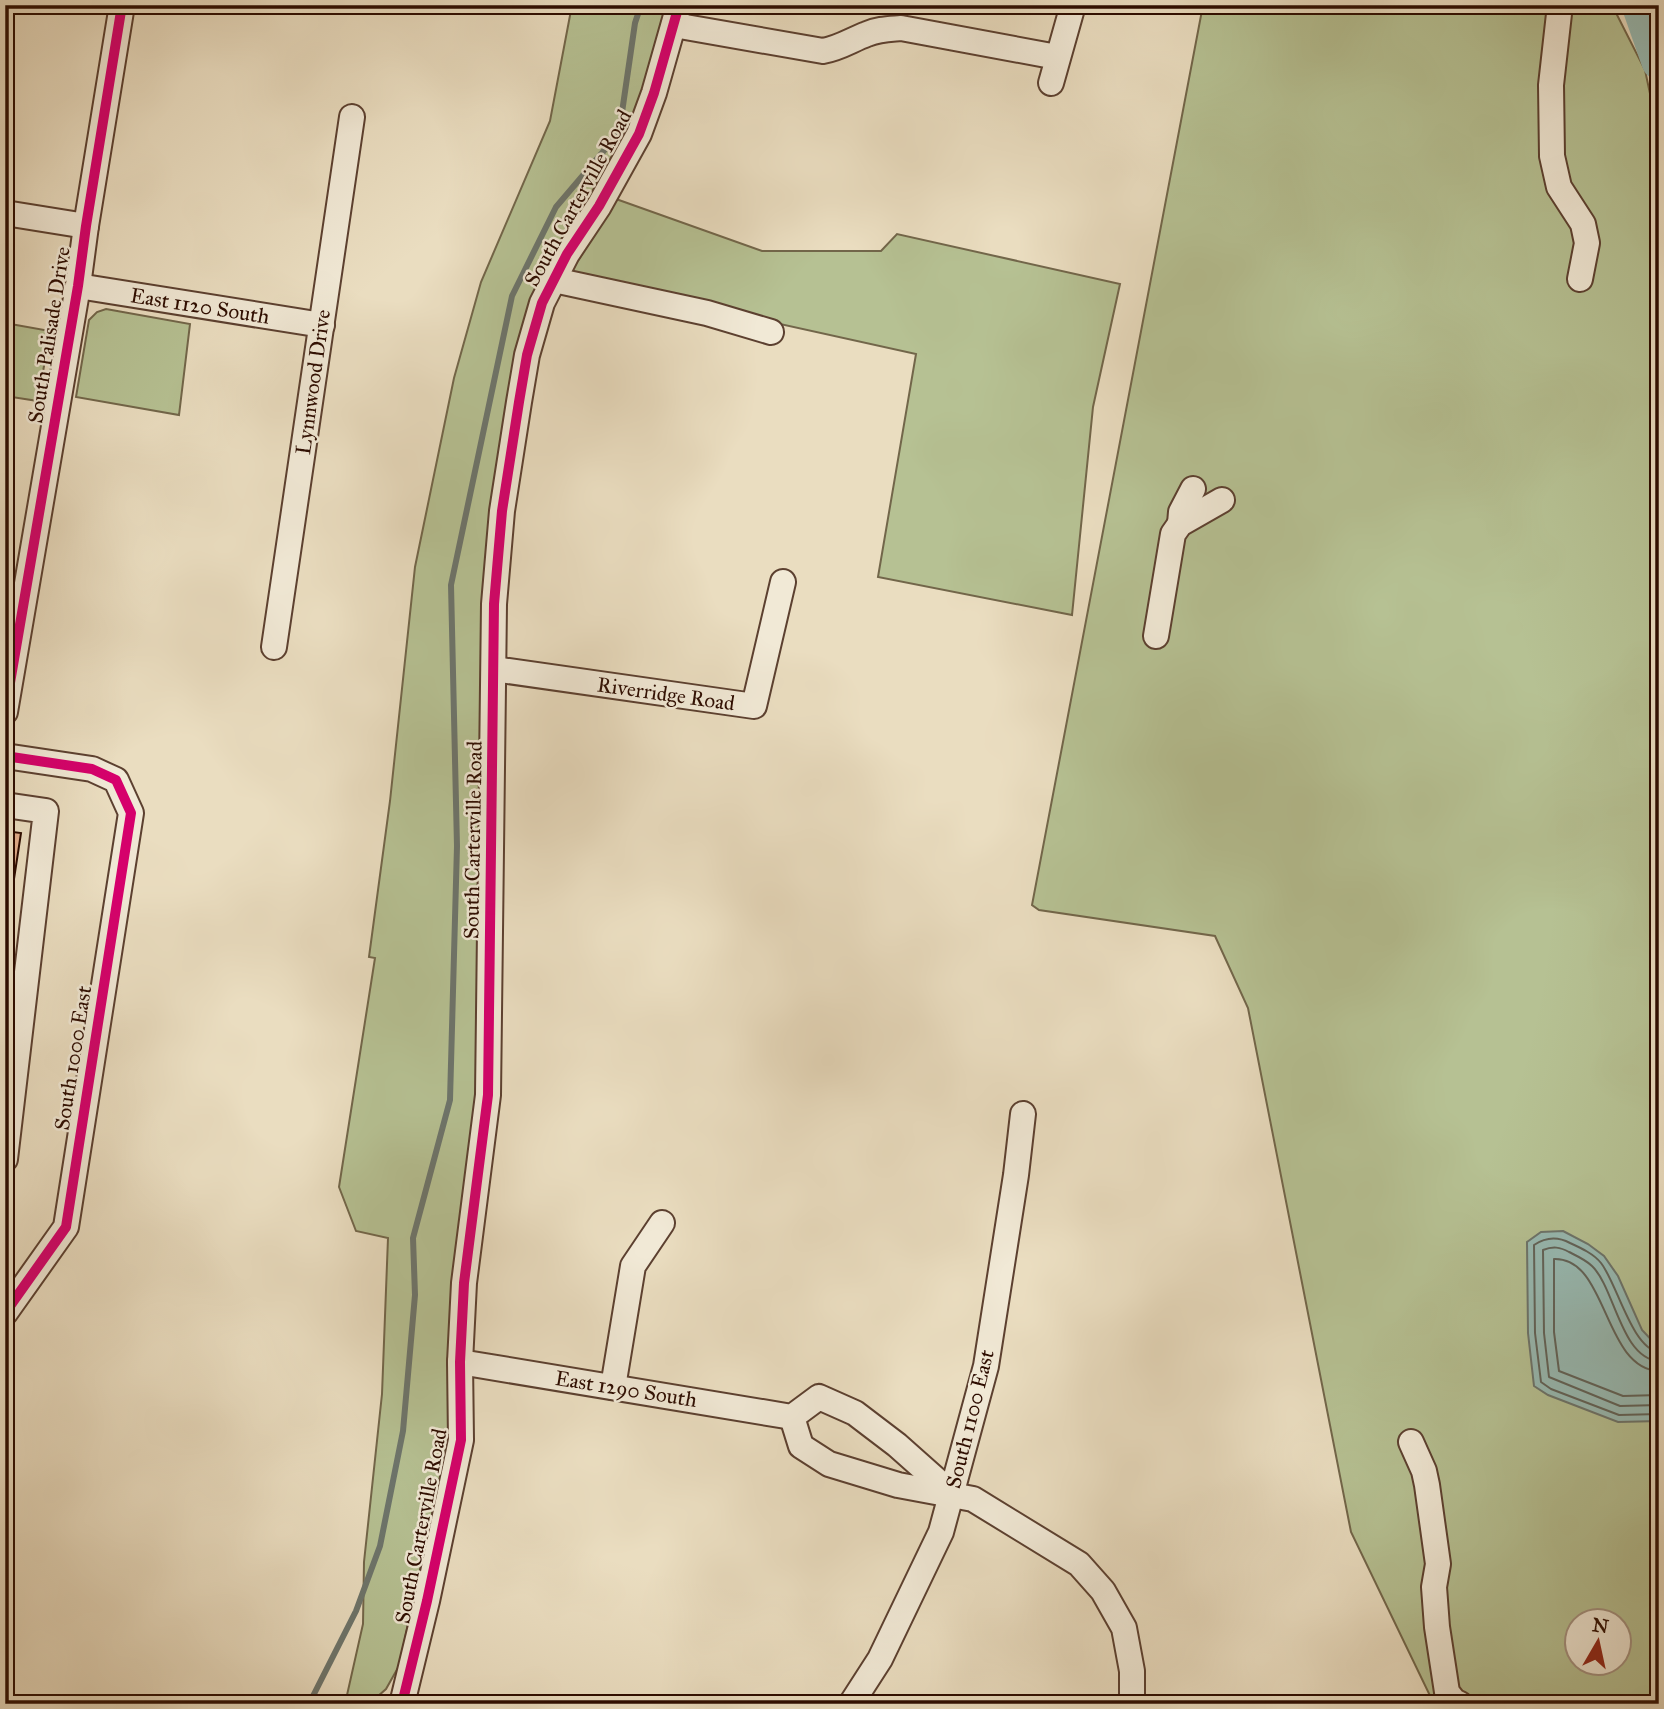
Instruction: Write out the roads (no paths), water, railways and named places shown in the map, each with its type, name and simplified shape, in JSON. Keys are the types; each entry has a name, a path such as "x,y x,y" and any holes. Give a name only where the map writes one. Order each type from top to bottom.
{"street":[{"name":"South Palisade Drive","path":"5,712 78,286 122,5"},
{"path":"1051,83 1073,5"},
{"path":"1560,5 1551,85 1552,156 1559,187 1583,224 1587,243 1580,279"},
{"path":"677,15 823,51 837,49 882,29 901,28 1057,57"},
{"name":"South Carterville Road","path":"402,1704 461,1440 460,1362 464,1283 488,1096 494,604 502,511 527,355 539,312 554,280 639,134 677,15"},
{"name":"Lynnwood Drive","path":"274,647 352,117"},
{"path":"5,213 86,226"},
{"path":"554,280 707,313 771,332"},
{"name":"East 1120 South","path":"78,286 321,325"},
{"path":"1180,524 1181,512 1193,489"},
{"path":"1156,636 1173,534 1180,524 1222,500"},
{"name":"Riverridge Road","path":"494,669 754,706 783,582"},
{"name":"South 1000 East","path":"5,756 92,769 116,780 131,813 66,1227 5,1313"},
{"path":"5,805 46,811 5,1159"},
{"name":"South 1100 East","path":"851,1704 886,1648 941,1532 986,1366 1023,1114"},
{"path":"613,1387 633,1266 663,1223"},
{"name":"East 1290 South","path":"460,1362 792,1417"},
{"path":"951,1493 897,1445 855,1413 819,1397 792,1417 802,1446 829,1464 898,1485 973,1499 1079,1564 1102,1591 1124,1628 1132,1671 1132,1704"},
{"path":"1411,1442 1427,1485 1438,1564 1434,1587 1437,1627 1447,1692 1460,1704"}],"water":[{"path":"1563,1231 1604,1256 1618,1276 1642,1330 1659,1348 1659,1421 1618,1422 1548,1395 1534,1386 1528,1333 1527,1242 1541,1232"}],"waterway":[{"path":"292,1704 312,1698 356,1611 380,1546 403,1431 415,1295 413,1238 450,1100 457,846 451,585 512,296 556,207 619,133 635,23 641,5"},
{"path":"1639,5 1659,62"}]}
